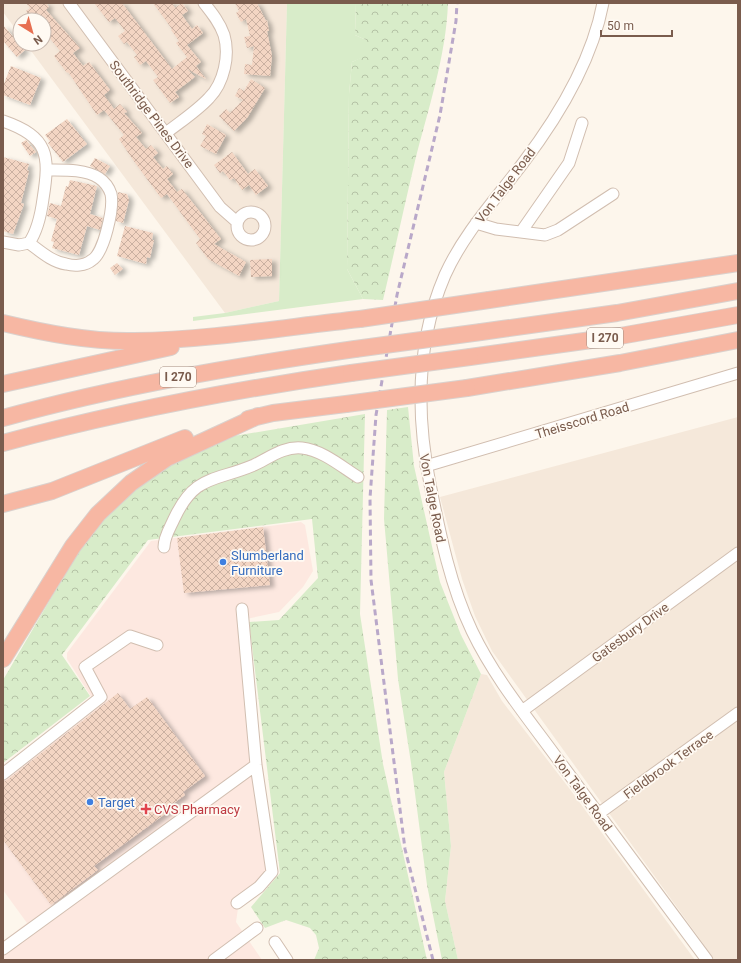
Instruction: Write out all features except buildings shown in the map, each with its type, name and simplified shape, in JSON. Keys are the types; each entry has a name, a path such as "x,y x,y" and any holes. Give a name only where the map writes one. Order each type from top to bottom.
{"highway":[{"path":"3,323 39,332 81,338 134,341 223,334 360,318 738,263"},
{"name":"I 270","path":"3,418 161,380 264,362 617,313 738,291"},
{"name":"I 270","path":"3,443 153,406 256,387 620,336 738,315"},
{"path":"3,384 223,334"},
{"path":"4,504 52,490 186,437 258,416 467,388 620,363 738,340"},
{"path":"3,659 73,546 98,514 131,483 167,458 258,416"}],"street":[{"name":"Southridge Pines Drive","path":"69,3 220,207 237,222"},
{"path":"166,133 208,99 219,84 224,68 226,52 224,34 215,17 204,3"},
{"name":"Von Talge Road","path":"603,3 585,60 562,102 524,161 476,223 446,275 427,329 421,374 421,432 426,466 446,558 458,597 473,632 488,660 522,711 707,960"},
{"path":"3,121 21,127 36,140 45,153 48,170 42,207 35,234 29,243 19,245 3,242"},
{"path":"521,232 569,163 582,123"},
{"path":"29,243 54,261 78,265 94,260 105,238 112,200 108,186 99,178 87,172 48,170"},
{"path":"476,223 496,230 545,235 558,230 613,194"},
{"name":"Theisscord Road","path":"426,466 738,373"},
{"path":"164,547 164,540 180,506 193,489 204,482 252,465 287,449 302,448 320,453 358,477"},
{"name":"Gatesbury Drive","path":"522,711 738,553"},
{"path":"238,903 259,887 272,872 256,765 242,609"},
{"path":"3,774 102,698 85,667 130,636 157,645"},
{"name":"Fieldbrook Terrace","path":"598,814 738,713"},
{"path":"3,950 256,765"},
{"path":"214,960 257,928"},
{"path":"275,942 287,960"}],"shaded area":[{"path":"3,3 287,3 279,301 225,313 32,52 52,52 52,12 12,12 12,24 3,12"},
{"path":"738,417 738,960 715,960 492,651 475,616 462,579 440,497"},
{"path":"301,522 305,525 313,571 303,587 279,612 246,619 275,869 240,895 236,922 262,960 3,960 3,941 27,923 3,890 3,766 92,698 67,659 67,653 151,541"},
{"path":"481,674 487,675 502,701 569,788 695,960 458,960 445,901 451,846 444,772"}],"green space":[{"path":"287,3 356,3 355,35 366,40 366,56 352,62 349,94 347,269 363,299 193,321 193,317 225,313 279,301"},
{"path":"356,3 448,3 447,23 440,63 415,161 383,300 363,299 347,269 349,94 352,62 366,55 366,40 355,35"},
{"path":"408,407 414,466 440,582 461,635 481,674 444,772 451,846 445,901 458,960 442,960 427,885 398,679 384,519 387,410"},
{"path":"365,414 360,614 383,764 427,960 314,960 319,948 316,935 310,928 286,920 265,928 251,907 280,873 249,622 279,620 318,578 312,519 148,540 62,655 90,696 3,763 3,680 81,547 111,510 148,478 222,438"}],"railway":[{"path":"433,960 405,849 371,580 370,498 376,415 397,295 440,115 456,21 457,3"}],"place":[{"name":"Slumberland Furniture","path":"223,562"},
{"name":"Target","path":"90,802"},
{"name":"CVS Pharmacy","path":"146,809"}]}
